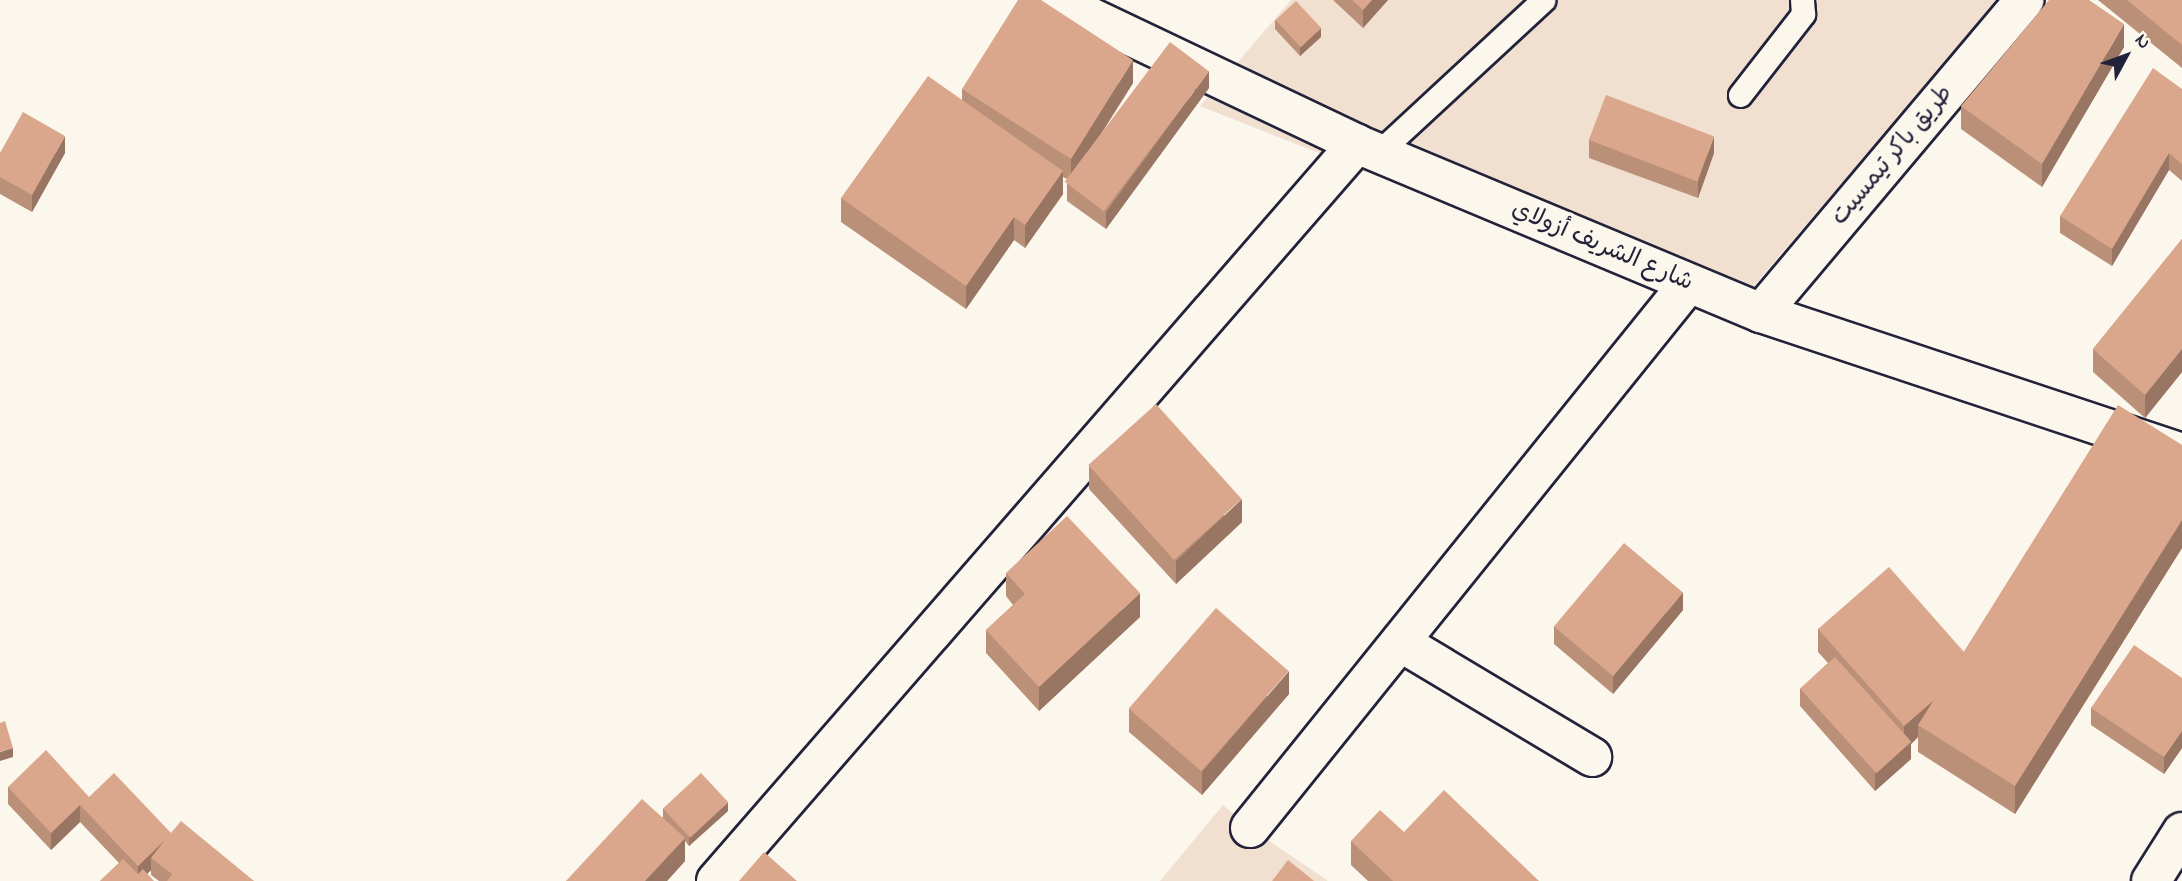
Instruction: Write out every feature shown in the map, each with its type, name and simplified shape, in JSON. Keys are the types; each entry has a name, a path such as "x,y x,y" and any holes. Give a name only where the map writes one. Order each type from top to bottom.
{"street":[{"name":"شارع الشريف أزولاي","path":"1039,0 1088,16 1368,148 1688,284 1762,313 2182,453"},
{"name":"طريق باكر تيمسيت","path":"1762,313 2025,0"},
{"path":"716,881 1368,148"},
{"path":"1250,828 1688,284"},
{"path":"1400,642 1592,757"},
{"path":"2151,881 2182,832"}],"lane":[{"path":"1368,148 1543,0"},
{"path":"1740,96 1803,15 1802,0"}],"shaded area":[{"path":"1291,0 1998,0 1729,315 1200,106"},
{"path":"1223,805 1250,828 1328,881 1160,881"}],"building":[{"path":"1018,0 1041,0 1133,60 1071,159 962,89"},
{"path":"1352,0 1372,0 1363,10"},
{"path":"2049,0 2089,0 2124,24 2042,164 1961,106"},
{"path":"2127,0 2182,0 2182,45"},
{"path":"1296,1 1321,28 1301,47 1276,20"},
{"path":"1170,42 1209,71 1104,211 1065,182"},
{"path":"2153,68 2182,89 2182,164 2169,153 2112,249 2060,216"},
{"path":"928,76 1063,171 1025,225 1014,217 966,286 841,198"},
{"path":"1606,95 1714,137 1697,181 1589,140"},
{"path":"23,112 65,136 32,195 0,177 0,153"},
{"path":"2182,239 2182,349 2145,395 2093,349"},
{"path":"1156,404 1242,499 1174,560 1088,465"},
{"path":"2118,405 2182,445 2182,520 2015,786 1918,725"},
{"path":"1067,516 1140,593 1039,687 986,630 1025,594 1006,573"},
{"path":"1624,543 1683,592 1613,676 1554,626"},
{"path":"1889,567 1964,652 1933,701 1904,726 1818,629"},
{"path":"1216,608 1288,671 1201,771 1129,708"},
{"path":"2134,645 2182,678 2182,731 2164,757 2091,708"},
{"path":"1835,657 1911,742 1876,773 1800,688"},
{"path":"5,721 13,748 0,752 0,723"},
{"path":"46,750 89,797 114,773 171,833 181,821 254,881 167,881 172,874 151,858 165,840 138,866 80,805 51,833 8,787"},
{"path":"701,773 728,802 690,838 663,808"},
{"path":"1444,790 1539,881 1393,881 1351,841 1380,810 1404,832"},
{"path":"642,799 685,838 645,881 566,881"},
{"path":"764,852 797,881 739,881"},
{"path":"123,859 138,874 143,869 154,881 100,881"},
{"path":"1288,860 1314,881 1272,881"}]}
